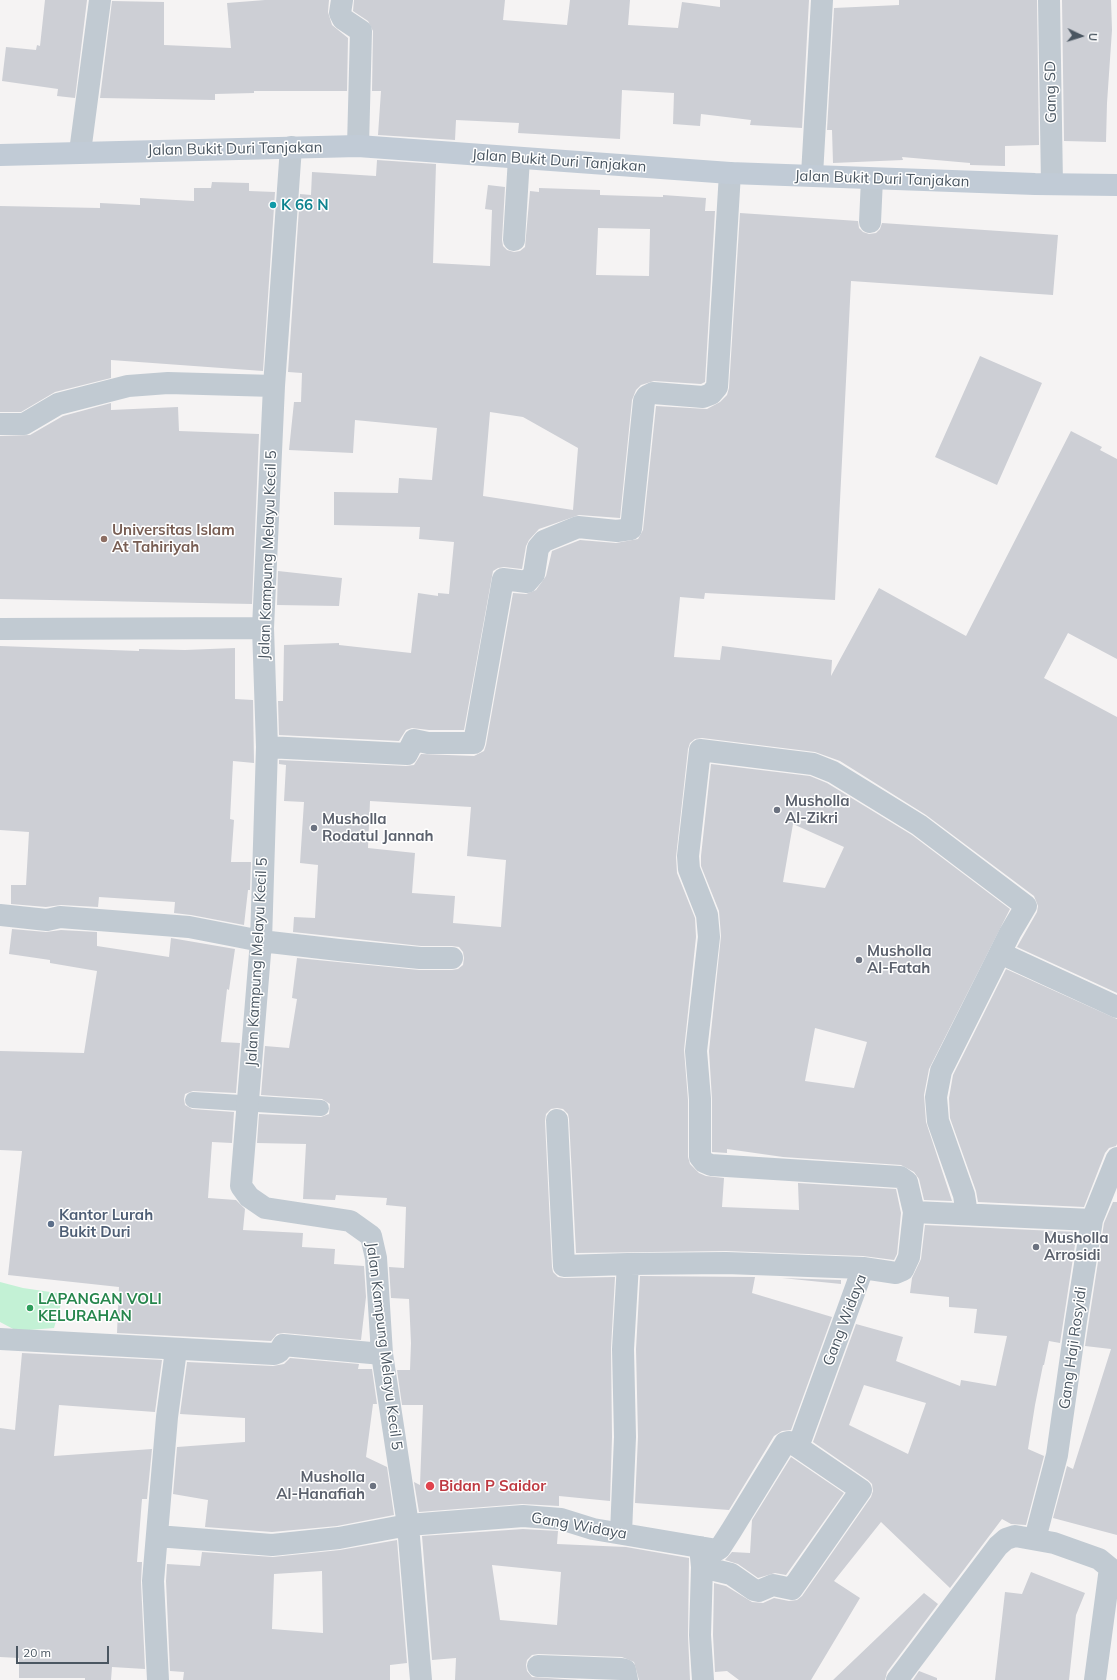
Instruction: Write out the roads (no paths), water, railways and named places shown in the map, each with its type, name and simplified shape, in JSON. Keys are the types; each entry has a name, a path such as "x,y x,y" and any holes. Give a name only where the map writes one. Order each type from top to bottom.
{"street":[{"path":"80,152 100,0"},
{"path":"342,0 340,13 343,19 361,31 358,146"},
{"path":"812,175 822,0"},
{"name":"Gang SD","path":"1049,0 1052,184"},
{"name":"Jalan Bukit Duri Tanjakan","path":"0,155 358,146 730,173 812,175 872,179 1117,185"},
{"name":"Jalan Kampung Melayu Kecil 5","path":"291,147 274,386 263,628 266,747 261,941 241,1186 249,1197 265,1208 350,1222 371,1236 376,1258 382,1354 408,1525 421,1680"},
{"path":"514,240 519,158"},
{"path":"266,747 407,754 414,740 428,743 474,743 503,579 527,582 534,574 538,548 544,541 578,527 617,531 631,528 644,401 647,396 653,393 703,397 711,394 716,387 730,173"},
{"path":"870,222 872,179"},
{"path":"0,424 24,424 58,404 128,386 168,383 274,386"},
{"path":"0,630 263,628"},
{"name":"Gang Widaya","path":"798,1447 863,1268 896,1273 903,1270 909,1257 914,1212 907,1182 900,1177 711,1165 704,1162 700,1157 700,1099 696,1051 709,937 708,915 689,869 688,856 700,750 813,764 833,772 920,825 1026,906 1000,953"},
{"path":"0,915 47,920 60,917 190,927 261,941 420,958 452,958"},
{"path":"966,1214 964,1195 938,1121 936,1097 942,1071 1000,953 1117,1007"},
{"path":"558,1120 564,1266 726,1263 863,1268"},
{"name":"Gang Haji Rosyidi","path":"1034,1539 1057,1455 1092,1220 1117,1158"},
{"path":"914,1212 1092,1220"},
{"path":"621,1534 625,1437 624,1349 628,1264"},
{"path":"0,1339 176,1350 274,1354 279,1352 283,1345 382,1354"},
{"path":"158,1680 153,1581 167,1417 176,1350"},
{"name":"Gang Widaya","path":"157,1536 272,1545 338,1538 408,1525 523,1516 561,1520 593,1529 621,1534 701,1557 732,1574 754,1590 759,1591 772,1585 792,1589 861,1490 798,1447 789,1442 785,1443 720,1548 701,1557"},
{"path":"897,1680 998,1546 1006,1539 1015,1536 1054,1543 1108,1558 1108,1565 1111,1572 1110,1622 1094,1680"},
{"path":"701,1557 700,1635 703,1680"},
{"path":"538,1666 621,1669 625,1670 628,1680"}],"lane":[{"path":"193,1100 248,1102 321,1108"}],"place":[{"name":"K 66 N","path":"273,205"},
{"name":"Universitas Islam At Tahiriyah","path":"104,539"},
{"name":"Musholla Al-Zikri","path":"777,810"},
{"name":"Musholla Rodatul Jannah","path":"314,828"},
{"name":"Musholla Al-Fatah","path":"859,960"},
{"name":"Kantor Lurah Bukit Duri","path":"51,1224"},
{"name":"Musholla Arrosidi","path":"1036,1247"},
{"name":"LAPANGAN VOLI KELURAHAN","path":"30,1308"},
{"name":"Musholla Al-Hanafiah","path":"373,1486"},
{"name":"Bidan P Saidor","path":"430,1486"}]}
